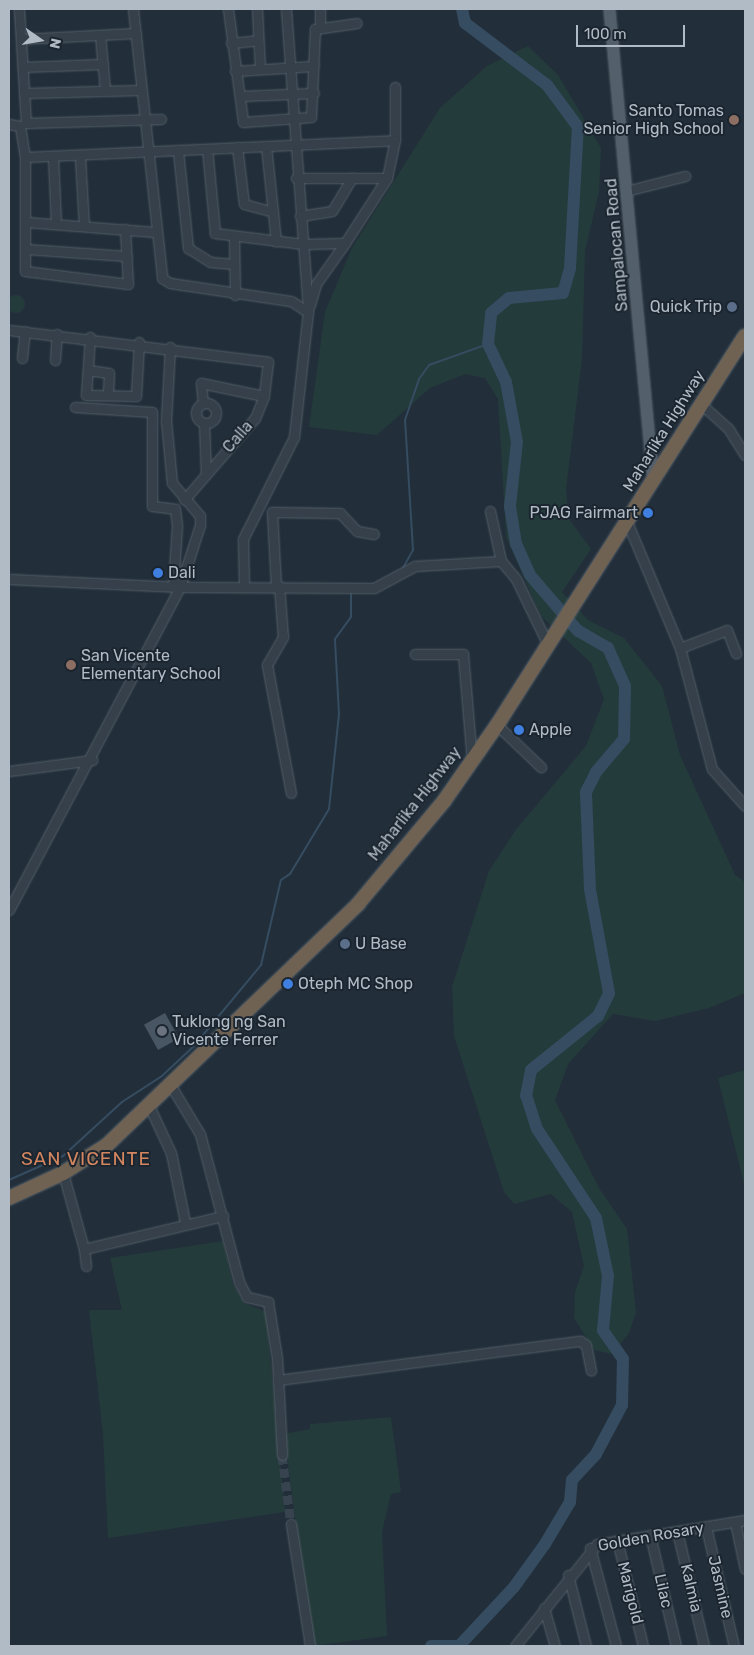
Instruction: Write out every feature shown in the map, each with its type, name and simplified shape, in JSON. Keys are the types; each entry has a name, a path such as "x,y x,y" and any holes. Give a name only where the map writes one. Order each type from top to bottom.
{"highway":[{"name":"Maharlika Highway","path":"9,1198 64,1173 107,1145 150,1108 358,904 472,761 498,725 701,404 743,344"}],"main road":[{"name":"Sampalocan Road","path":"609,9 630,190 654,479"}],"street":[{"path":"25,9 19,9 26,123 161,119"},
{"path":"133,9 155,232 164,280 235,295 291,301 308,312"},
{"path":"228,9 231,43 243,122 293,120 311,117 314,93 314,31 320,25 357,23"},
{"path":"256,9 260,69"},
{"path":"286,9 296,178 304,244 308,312"},
{"path":"320,9 320,25"},
{"path":"21,39 136,33"},
{"path":"100,35 105,90"},
{"path":"231,43 258,40"},
{"path":"23,66 103,64"},
{"path":"235,71 290,66 314,66"},
{"path":"244,586 242,539 294,437 308,312 316,284 387,178 395,140 395,87"},
{"path":"25,93 141,90"},
{"path":"240,96 314,93"},
{"path":"9,124 20,126 25,158 26,271 128,284 125,229"},
{"path":"25,158 147,154 237,147 395,140"},
{"path":"266,146 276,242"},
{"path":"237,147 244,204 273,212"},
{"path":"207,150 215,233 276,242 304,244 345,243"},
{"path":"178,151 188,248 210,262 234,264"},
{"path":"53,157 56,224"},
{"path":"80,157 84,226"},
{"path":"630,190 686,176"},
{"path":"296,178 387,178"},
{"path":"300,216 332,211 352,178"},
{"path":"26,222 155,232"},
{"path":"234,236 235,295"},
{"path":"26,249 127,256"},
{"path":"9,330 140,342 170,347 166,421 172,484 184,500 200,516 200,525 177,587 92,760 9,910"},
{"path":"22,358 25,331"},
{"path":"55,360 57,334"},
{"path":"90,337 86,395 138,394 140,342"},
{"name":"Calla","path":"170,347 268,362 264,396 255,418 184,500"},
{"path":"88,370 109,372 108,395"},
{"path":"206,474 204,423 196,413 203,403 201,383 264,396"},
{"path":"203,403 216,411 212,420 204,423"},
{"path":"701,404 728,428 745,455"},
{"path":"75,407 152,412 152,506 174,509 177,587"},
{"path":"490,511 501,561 516,579 550,642"},
{"path":"291,792 267,665 283,637 277,586 272,512 344,514 357,530 374,534"},
{"path":"627,522 680,648 712,769 743,800"},
{"path":"9,579 177,587 277,586 374,588 415,566 501,561"},
{"path":"680,648 728,630 736,653"},
{"path":"415,654 463,654 472,761"},
{"path":"498,725 541,767"},
{"path":"9,771 92,760"},
{"path":"171,1086 200,1134 239,1282 248,1297 268,1302 278,1380 282,1455"},
{"path":"150,1108 171,1153 185,1222"},
{"path":"64,1173 84,1249 86,1266"},
{"path":"84,1249 185,1222 223,1216"},
{"path":"278,1380 580,1341 586,1345 591,1371"},
{"name":"Golden Rosary","path":"515,1646 524,1642 544,1608 590,1548 617,1540 745,1520"},
{"path":"735,1522 745,1568"},
{"path":"291,1524 310,1646"},
{"name":"Jasmine","path":"706,1527 734,1646"},
{"name":"Kalmia","path":"677,1531 704,1646"},
{"name":"Lilac","path":"650,1535 676,1646"},
{"name":"Marigold","path":"617,1540 643,1646"},
{"path":"590,1548 616,1646"},
{"path":"568,1575 586,1646"},
{"path":"544,1608 555,1646"}],"green space":[{"path":"528,46 558,75 601,148 599,192 585,251 582,359 566,489 569,519 591,549 562,592 588,620 624,638 662,686 680,755 735,875 745,882 745,993 709,1008 655,1021 613,1014 568,1064 555,1100 599,1188 627,1229 636,1312 629,1333 612,1354 594,1350 574,1318 575,1292 584,1266 572,1212 551,1194 514,1204 504,1192 454,1036 452,987 489,871 515,831 586,746 604,699 591,663 541,616 506,537 498,399 485,378 465,374 430,388 377,435 309,427 325,312 352,248 440,108 487,66"},
{"path":"16,295 22,298 25,304 22,310 16,313 10,310 7,304 10,298"},
{"path":"745,1070 745,1188 718,1078"},
{"path":"223,1241 233,1284 244,1303 266,1312 285,1512 108,1538 103,1434 89,1310 122,1310 110,1258"},
{"path":"391,1417 401,1492 391,1494 382,1532 387,1636 312,1646 284,1434 310,1429 310,1424"}],"building":[{"name":"Tuklong ng San Vicente Ferrer","path":"165,1013 179,1038 158,1050 144,1025"}],"waterway":[{"path":"459,1646 514,1587 545,1544 570,1502 572,1480 596,1454 622,1405 623,1359 603,1330 608,1276 596,1218 537,1129 526,1096 531,1070 598,1016 609,993 590,889 586,792 596,772 624,739 625,686 608,648 578,631 530,575 516,544 510,506 517,442 506,382 488,344 491,313 509,298 563,293 570,268 578,127 547,85 465,23 462,9"},
{"path":"403,568 413,550 405,420 419,379 429,365 488,344"},
{"path":"9,1180 63,1156 122,1102 162,1076 193,1047 261,965 281,880 290,874 329,809 339,714 335,639 351,617 351,591"},
{"path":"431,1646 455,1646"}],"tunnel":[{"path":"282,1455 291,1524"}],"place":[{"name":"Santo Tomas Senior High School","path":"734,120"},
{"name":"Quick Trip","path":"732,307"},
{"name":"PJAG Fairmart","path":"648,513"},
{"name":"Dali","path":"158,573"},
{"name":"San Vicente Elementary School","path":"71,665"},
{"name":"Apple","path":"519,730"},
{"name":"U Base","path":"345,944"},
{"name":"Oteph MC Shop","path":"288,984"},
{"name":"Tuklong ng San Vicente Ferrer","path":"162,1031"}],"district":[{"name":"SAN VICENTE","path":"86,1159"}]}
